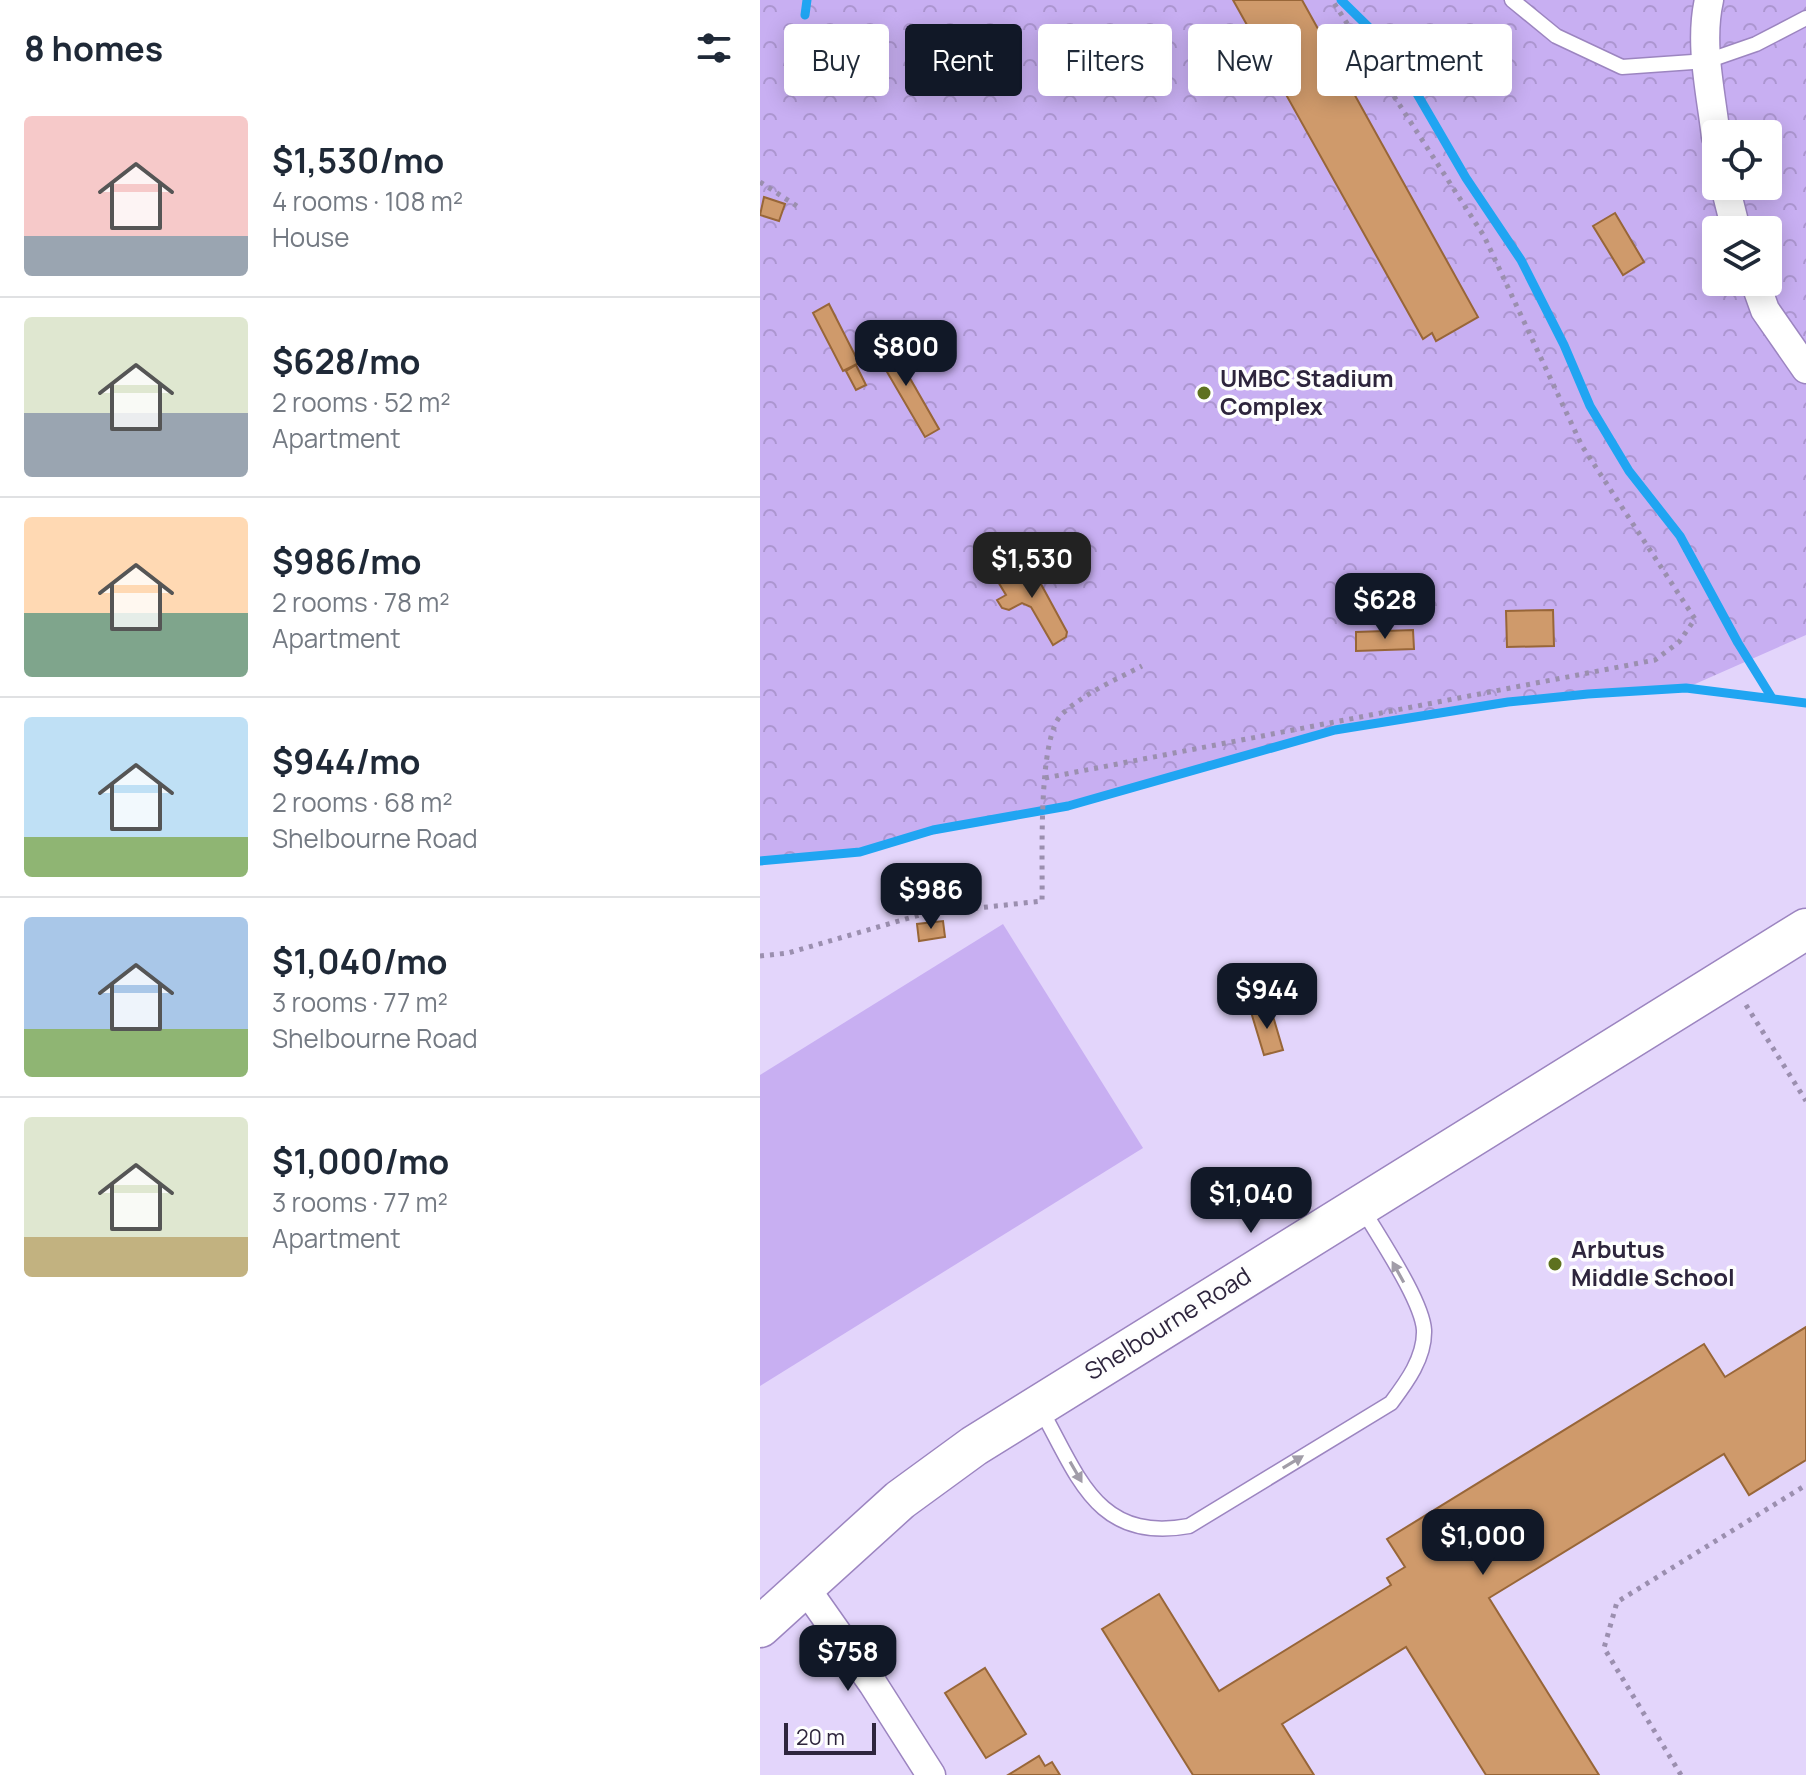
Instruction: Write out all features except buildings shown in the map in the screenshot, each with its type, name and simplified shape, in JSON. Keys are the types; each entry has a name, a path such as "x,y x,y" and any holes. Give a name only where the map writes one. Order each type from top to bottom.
{"street":[{"path":"1709,0 1706,15 1707,61 1714,120"},
{"path":"1760,296 1765,310 1806,369"},
{"name":"Shelbourne Road","path":"760,1627 900,1500 974,1446 1806,929"},
{"path":"804,1586 873,1684 931,1775"}],"lane":[{"path":"1512,0 1556,36 1622,67 1707,61 1756,44 1806,18"},
{"path":"1038,1404 1088,1492 1104,1511 1130,1526 1165,1530 1189,1526 1391,1403 1411,1377 1424,1331 1418,1308 1361,1205"}],"path":[{"path":"1045,778 1655,660 1679,642 1695,619 1582,446 1484,236 1332,0"},
{"path":"760,182 800,208"},
{"path":"760,956 788,953 923,914 1042,901 1044,796 1050,738 1060,716 1086,695 1142,666"},
{"path":"1727,978 1806,1101"},
{"path":"1681,1775 1604,1648 1617,1602 1806,1485"}],"green space":[{"path":"760,0 1806,0 1806,635 1686,688 1508,702 1335,730 1153,781 860,852 760,864"},
{"path":"1003,924 1143,1148 760,1386 760,1075"}],"waterway":[{"path":"805,15 807,0"},
{"path":"1341,0 1391,49 1466,178 1521,260 1564,345 1590,406 1629,471 1680,536 1738,643 1772,698"},
{"path":"760,861 860,852 933,830 1068,806 1335,730 1508,702 1686,688 1806,703"}],"place":[{"name":"UMBC Stadium Complex","path":"1204,393"},
{"name":"Arbutus Middle School","path":"1555,1264"}]}
